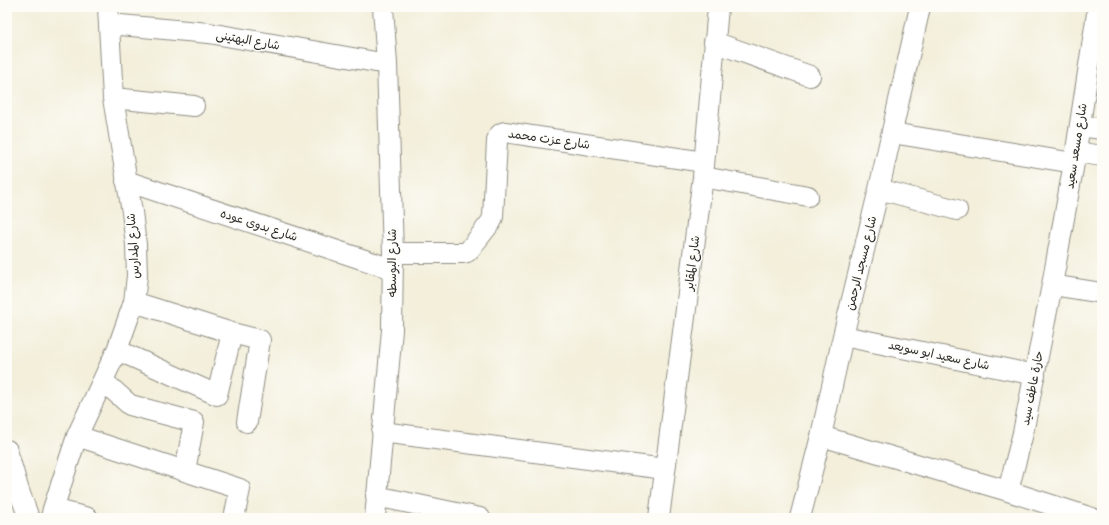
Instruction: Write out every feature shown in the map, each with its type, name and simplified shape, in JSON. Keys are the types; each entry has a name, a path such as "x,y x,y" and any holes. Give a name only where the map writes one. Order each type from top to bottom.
{"street":[{"name":"شارع البوسطه","path":"375,518 392,330 392,261 387,64 383,7"},
{"name":"شارع المقابر","path":"659,518 703,170 718,7"},
{"name":"شارع مسجد الرحمن","path":"800,518 821,436 920,7"},
{"name":"شارع البهتينى","path":"108,16 387,64"},
{"name":"شارع المدارس","path":"52,513 78,436 116,350 134,302 137,276 136,245 132,212 113,98 108,16"},
{"name":"شارع مسعد سعيد","path":"1052,285 1099,16"},
{"path":"714,42 810,76"},
{"path":"113,98 194,106"},
{"path":"1080,126 1102,129"},
{"name":"شارع عزت محمد","path":"392,261 462,253 467,252 470,249 492,222 497,141 501,133 505,132 703,170"},
{"path":"892,132 1075,157 1102,156"},
{"path":"703,170 808,196"},
{"name":"شارع بدوى عوده","path":"126,181 392,261"},
{"path":"879,189 957,210"},
{"path":"1052,285 1102,294"},
{"name":"حارة عاطف سيد","path":"1008,491 1023,433 1052,285"},
{"path":"134,302 232,333 260,340 247,422"},
{"path":"116,350 217,395 232,333"},
{"name":"شارع سعيد ابو سويعد","path":"843,336 1035,375"},
{"path":"102,381 130,405 194,422 185,471"},
{"path":"382,432 665,469"},
{"path":"78,436 240,489 234,518"},
{"path":"821,436 1008,491 1092,518"},
{"path":"8,460 29,518"},
{"path":"376,496 480,518"},
{"path":"52,513 88,518"}]}
